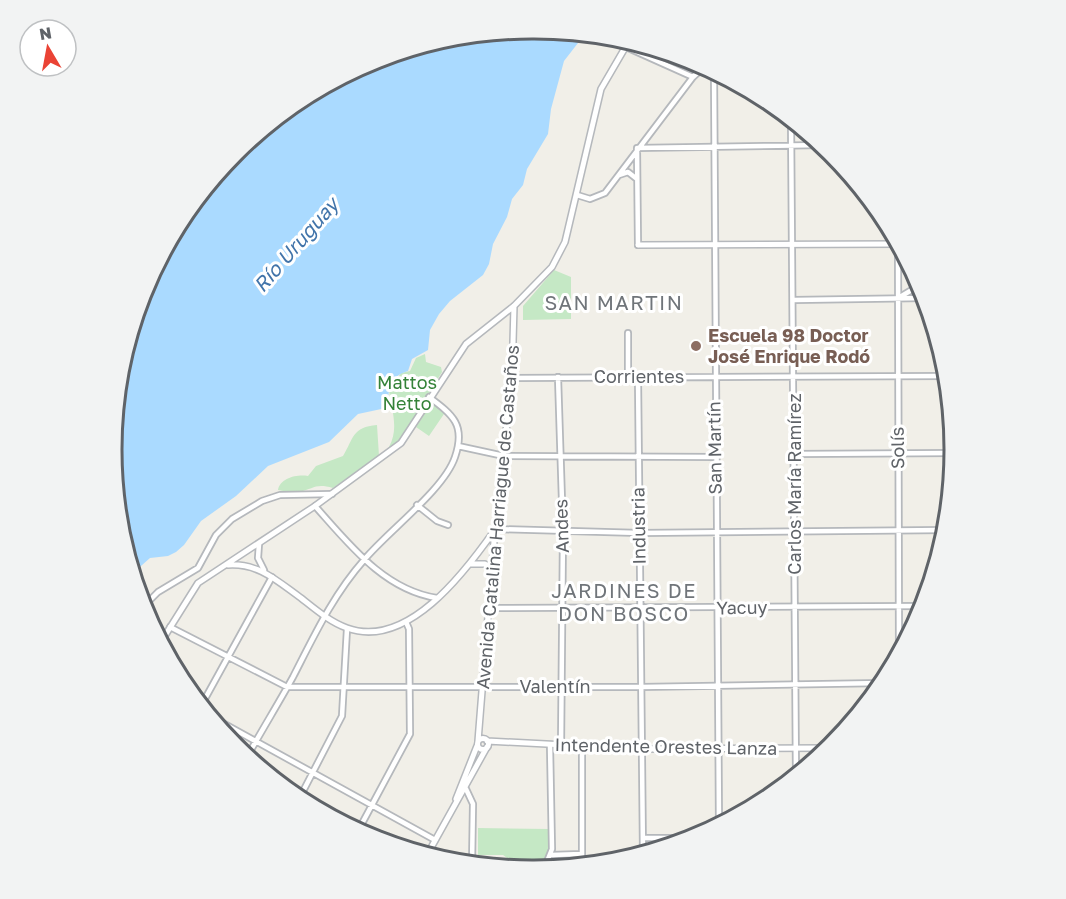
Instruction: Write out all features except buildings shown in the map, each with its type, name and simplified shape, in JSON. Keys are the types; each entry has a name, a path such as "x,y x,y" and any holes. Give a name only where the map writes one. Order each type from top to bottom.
{"street":[{"path":"166,633 198,583 333,494 401,443 429,397 466,344 514,306 548,272 559,256 577,195 601,89 625,50"},
{"path":"656,58 693,77"},
{"path":"577,195 590,200 598,198 697,73"},
{"name":"San Martín","path":"714,81 719,816"},
{"name":"Carlos María Ramírez","path":"792,131 796,764"},
{"path":"637,148 808,145"},
{"path":"637,148 638,245 888,243"},
{"path":"617,176 628,172 637,179"},
{"name":"Solís","path":"898,262 899,634"},
{"path":"898,298 911,290"},
{"path":"794,300 914,298"},
{"name":"Avenida Catalina Harriague de Castaños","path":"464,788 478,744 480,728 495,530 512,378 514,306"},
{"path":"628,333 628,378"},
{"name":"Andes","path":"558,376 563,532 561,747"},
{"name":"Corrientes","path":"512,378 937,376"},
{"name":"Industria","path":"638,378 643,845"},
{"path":"252,748 324,616 364,560 451,468 458,446 455,419 429,397"},
{"path":"458,446 504,456 715,457"},
{"path":"794,454 944,453"},
{"path":"151,599 158,592 198,568 216,535 232,519 262,501 280,495 333,494"},
{"path":"417,505 437,521 447,525"},
{"path":"315,506 364,560 406,590 437,598"},
{"path":"259,544 258,558 264,570 324,616 347,629 377,630 406,622 437,598 470,564 495,530 716,533 936,530"},
{"path":"225,565 237,564 264,570"},
{"path":"470,564 485,564 492,568"},
{"path":"206,698 272,577"},
{"name":"Yacuy","path":"488,608 717,609 912,606"},
{"path":"362,823 410,734 409,629 406,622"},
{"name":"Valentín","path":"170,627 286,687 717,687 870,683"},
{"path":"304,790 340,723 345,688 347,629"},
{"path":"231,727 436,838"},
{"name":"Avenida Catalina Harriague de Castaños","path":"431,847 487,743 480,728"},
{"name":"Intendente Orestes Lanza","path":"487,743 502,741 561,747 718,751 815,748"},
{"path":"487,743 482,750 478,744 487,743"},
{"path":"549,859 551,855 550,746"},
{"path":"551,855 582,854 582,747"},
{"path":"464,788 473,804 472,855"},
{"path":"643,838 665,838"}],"green space":[{"path":"554,270 571,277 571,319 523,320 523,306"},
{"name":"Mattos Netto","path":"425,354 426,362 441,367 442,372 402,437 391,449 389,447 394,427 389,391 401,373 410,371 416,358"},
{"path":"432,402 446,411 429,436 416,427"},
{"path":"377,425 379,456 333,488 318,486 297,492 278,490 285,480 294,476 308,476 316,466 343,456 358,431"},
{"path":"478,828 549,829 549,853 546,860 509,859 503,855 478,855"}],"water":[{"name":"Río Uruguay","path":"533,39 579,42 564,61 551,109 548,134 527,169 523,185 512,199 507,217 493,244 489,264 483,275 450,301 439,314 430,330 428,350 412,359 408,371 393,381 386,408 358,414 329,442 268,466 236,496 201,521 184,545 176,552 168,556 150,558 140,567 130,530 123,476 123,423 130,369 144,318 165,268 192,221 224,179 262,141 305,108 351,81 376,70 427,53 479,43"}],"place":[{"name":"Escuela 98 Doctor José Enrique Rodó","path":"696,346"}],"district":[{"name":"SAN MARTIN","path":"614,303"},
{"name":"JARDINES DE DON BOSCO","path":"624,602"}]}
